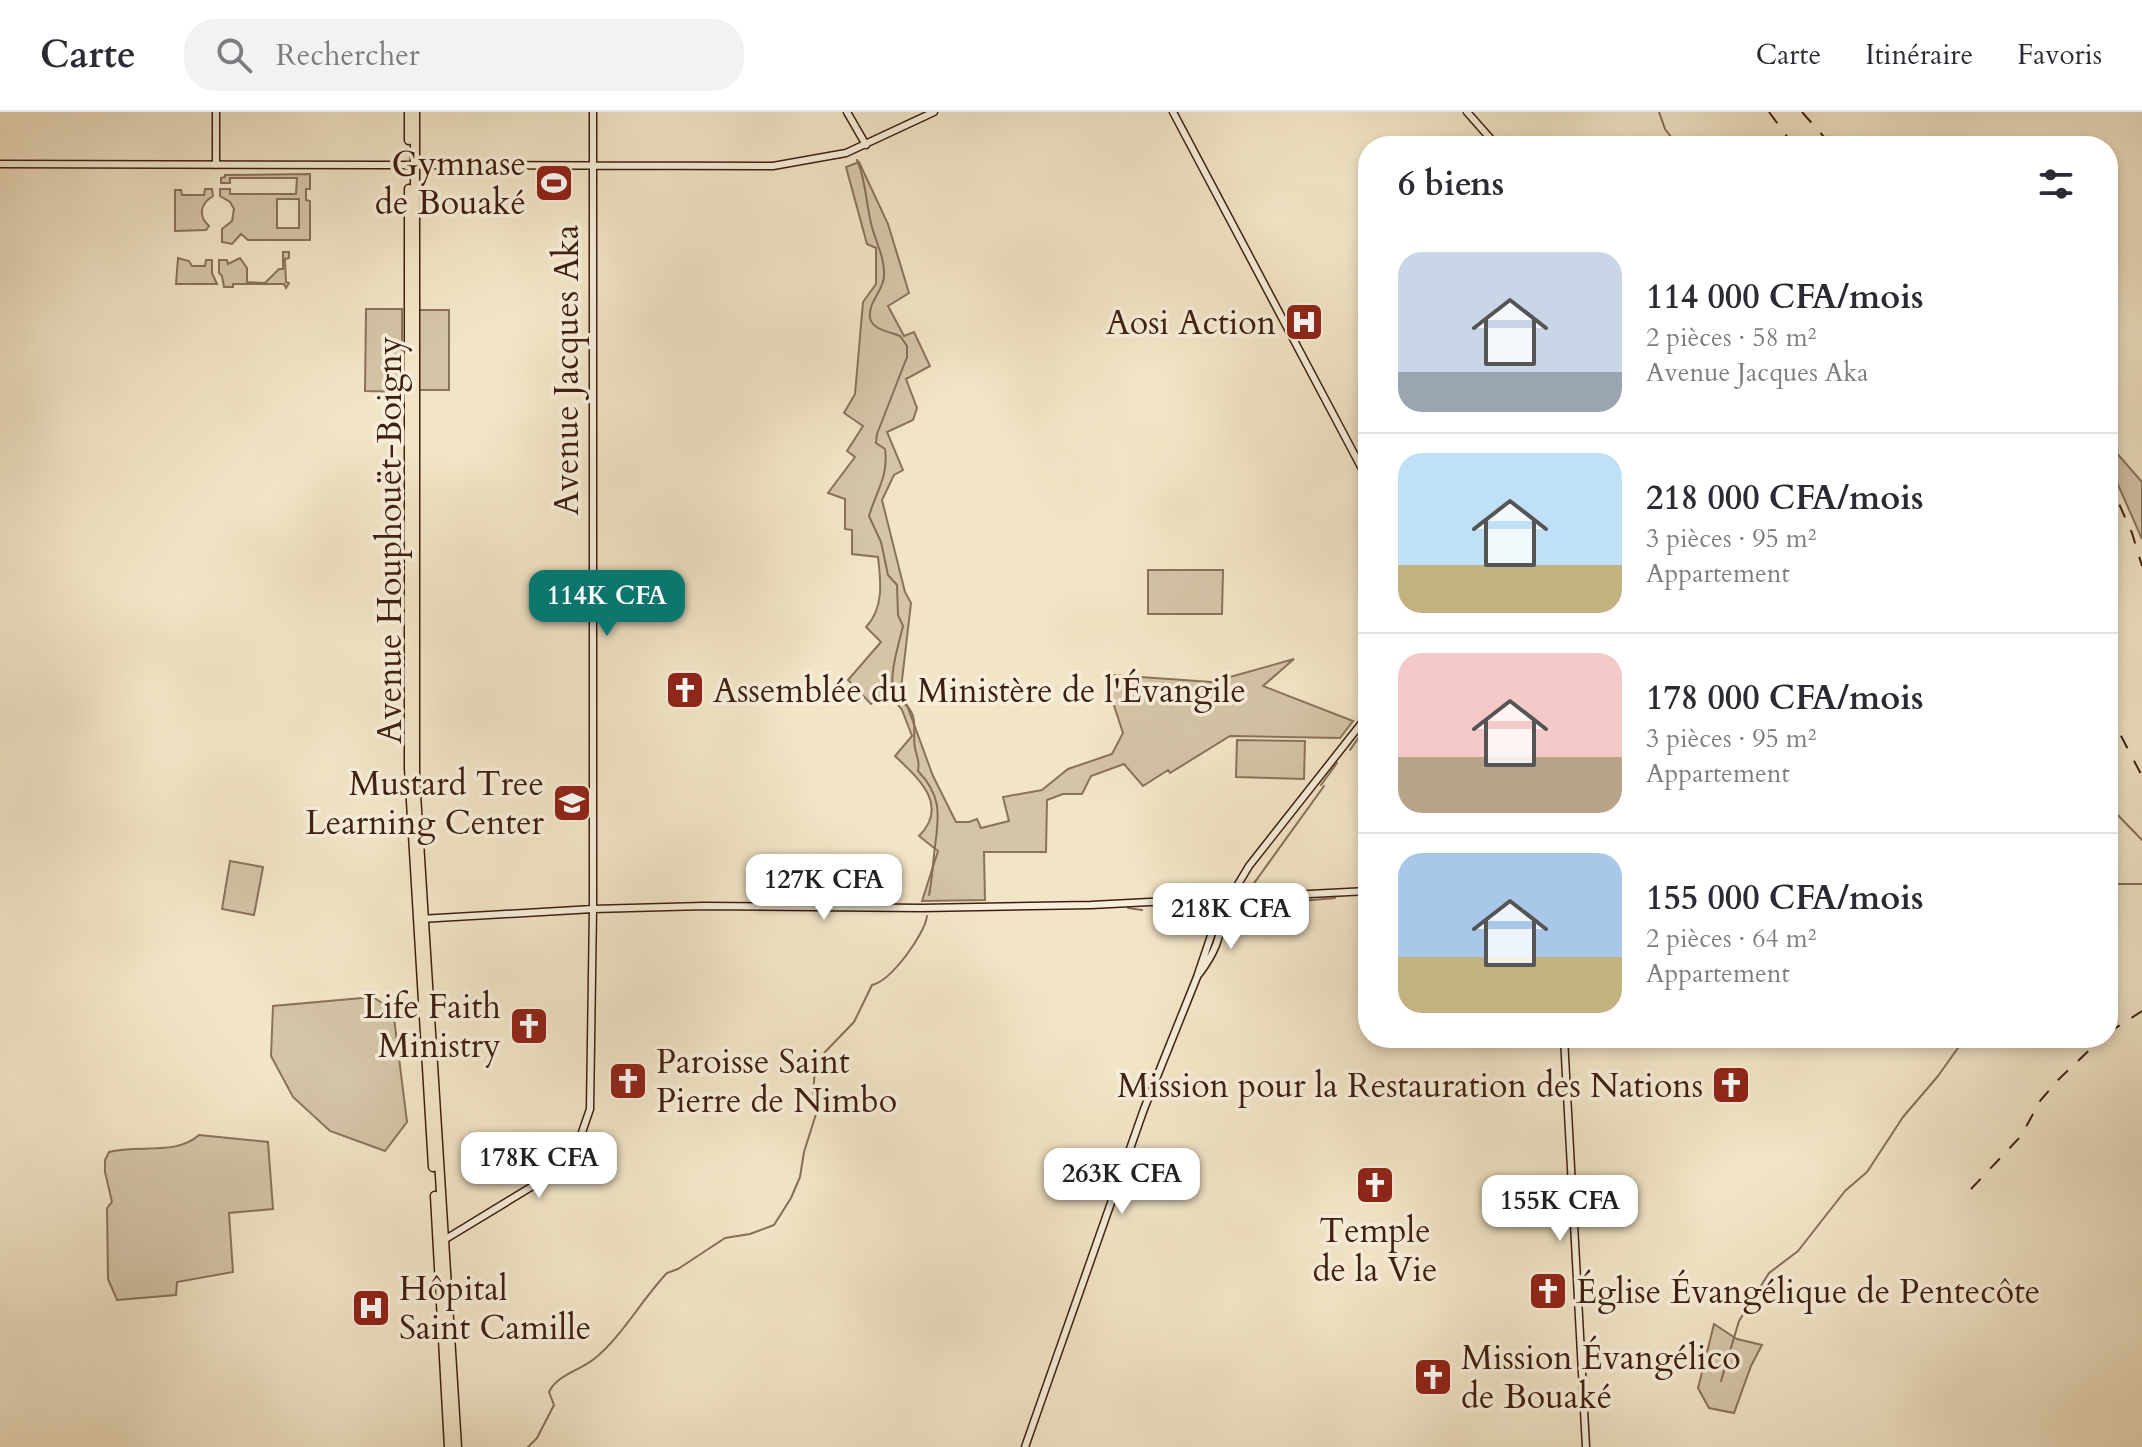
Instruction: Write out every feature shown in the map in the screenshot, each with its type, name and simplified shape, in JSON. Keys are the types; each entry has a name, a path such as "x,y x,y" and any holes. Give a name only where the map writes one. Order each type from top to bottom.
{"highway":[{"name":"Avenue Houphouët-Boigny","path":"412,112 408,718 440,1241 449,1447"},
{"name":"Avenue Houphouët-Boigny","path":"440,1241 456,1403 457,1447"}],"street":[{"path":"216,112 216,165"},
{"name":"Avenue Jacques Aka","path":"440,1241 546,1178 568,1157 579,1141 590,1109 593,112"},
{"path":"847,112 866,145"},
{"path":"0,164 773,166 846,153 934,112"},
{"path":"1173,112 1358,461"},
{"path":"1467,112 1488,136"},
{"path":"1025,1447 1144,1109 1197,977 1216,949 1222,910 1249,866 1358,728"},
{"path":"420,919 704,906 1057,906 1358,892"},
{"path":"1565,1048 1586,1447"}],"shaded area":[{"path":"859,162 888,224 909,293 888,306 904,336 914,332 930,366 906,379 917,408 913,420 887,432 903,470 894,475 882,500 905,592 911,603 901,689 933,776 956,822 977,819 981,828 1009,821 1003,797 1042,790 1068,769 1112,754 1123,733 1105,678 1112,675 1212,682 1294,659 1263,686 1353,721 1340,738 1230,736 1143,786 1124,764 1091,776 1082,794 1063,794 1047,800 1046,852 984,852 985,900 922,901 938,851 919,836 932,814 927,793 913,773 895,756 912,736 902,710 887,691 871,704 848,680 881,642 866,627 878,603 878,557 852,554 852,530 845,529 845,499 828,493 855,457 847,451 863,426 844,413 855,394 863,302 876,284 876,248 867,244 846,167"},
{"path":"310,174 306,200 310,201 310,240 248,240 241,234 232,244 222,242 222,229 232,221 234,209 230,202 220,196 220,189 230,189 230,194 296,194 297,178 230,178 230,183 221,183 225,175","holes":["277,199 299,199 299,228 277,228"]},
{"path":"205,189 212,189 213,196 202,210 209,226 206,230 175,231 175,190 181,190 182,195 204,195"},
{"path":"283,252 289,252 289,258 285,259 286,282 289,283 286,288 284,284 233,284 233,287 224,287 219,260 227,260 228,264 240,258 247,268 247,282 265,283 279,269 283,269"},
{"path":"178,258 189,261 192,266 205,266 206,260 212,260 212,273 217,284 176,284"},
{"path":"366,309 402,309 402,392 365,391"},
{"path":"413,310 449,310 449,390 413,390"},
{"path":"2118,454 2142,482 2142,539 2118,485"},
{"path":"1148,570 1223,570 1222,614 1148,614"},
{"path":"1237,740 1305,741 1304,779 1236,777"},
{"path":"230,861 263,867 254,915 222,909"},
{"path":"373,997 393,1010 407,1122 385,1151 330,1131 293,1097 271,1056 273,1006"},
{"path":"199,1135 268,1142 273,1209 229,1213 233,1272 177,1282 176,1295 117,1300 108,1279 107,1208 112,1202 105,1160 109,1152 179,1145"},
{"path":"1714,1324 1737,1339 1762,1345 1734,1413 1709,1408 1698,1388"}],"waterway":[{"path":"1659,112 1670,136"},
{"path":"857,160 884,269 883,281 871,306 871,321 882,330 900,336 907,346 907,357 877,434 876,443 885,449 886,458 869,516 881,542 888,575 897,585 898,615 903,626 892,687 898,700 907,706 913,716 918,771 933,792 938,812 929,895"},
{"path":"1350,750 1358,738"},
{"path":"1321,785 1337,763"},
{"path":"1247,893 1324,786"},
{"path":"2118,815 2142,840"},
{"path":"2118,884 2142,884"},
{"path":"1290,902 1335,898"},
{"path":"1128,908 1142,910"},
{"path":"1223,930 1230,909"},
{"path":"528,1447 537,1438 554,1405 549,1392 553,1386 604,1350 667,1273 725,1238 750,1234 774,1225 800,1177 817,1111 813,1091 815,1072 825,1052 854,1022 872,985 880,982 906,956 927,916"},
{"path":"1721,1381 1739,1321 1769,1273 1798,1251 1845,1191 1867,1172 1903,1117 1958,1048"}],"railway":[{"path":"1769,112 1787,136"},
{"path":"1802,112 1823,136"},
{"path":"2118,502 2142,566"},
{"path":"2118,730 2142,776"},
{"path":"2118,1027 2142,1011"},
{"path":"1971,1189 2021,1136 2040,1101 2092,1048"}],"place":[{"name":"Gymnase de Bouaké","path":"554,183"},
{"name":"Aosi Action","path":"1304,322"},
{"name":"Assemblée du Ministère de l'Évangile","path":"685,690"},
{"name":"Mustard Tree Learning Center","path":"572,803"},
{"name":"Life Faith Ministry","path":"529,1026"},
{"name":"Paroisse Saint Pierre de Nimbo","path":"628,1081"},
{"name":"Mission pour la Restauration des Nations","path":"1731,1085"},
{"name":"Temple de la Vie","path":"1375,1185"},
{"name":"Église Évangélique de Pentecôte","path":"1548,1291"},
{"name":"Hôpital Saint Camille","path":"371,1308"},
{"name":"Mission Évangélico de Bouaké","path":"1433,1377"}]}
